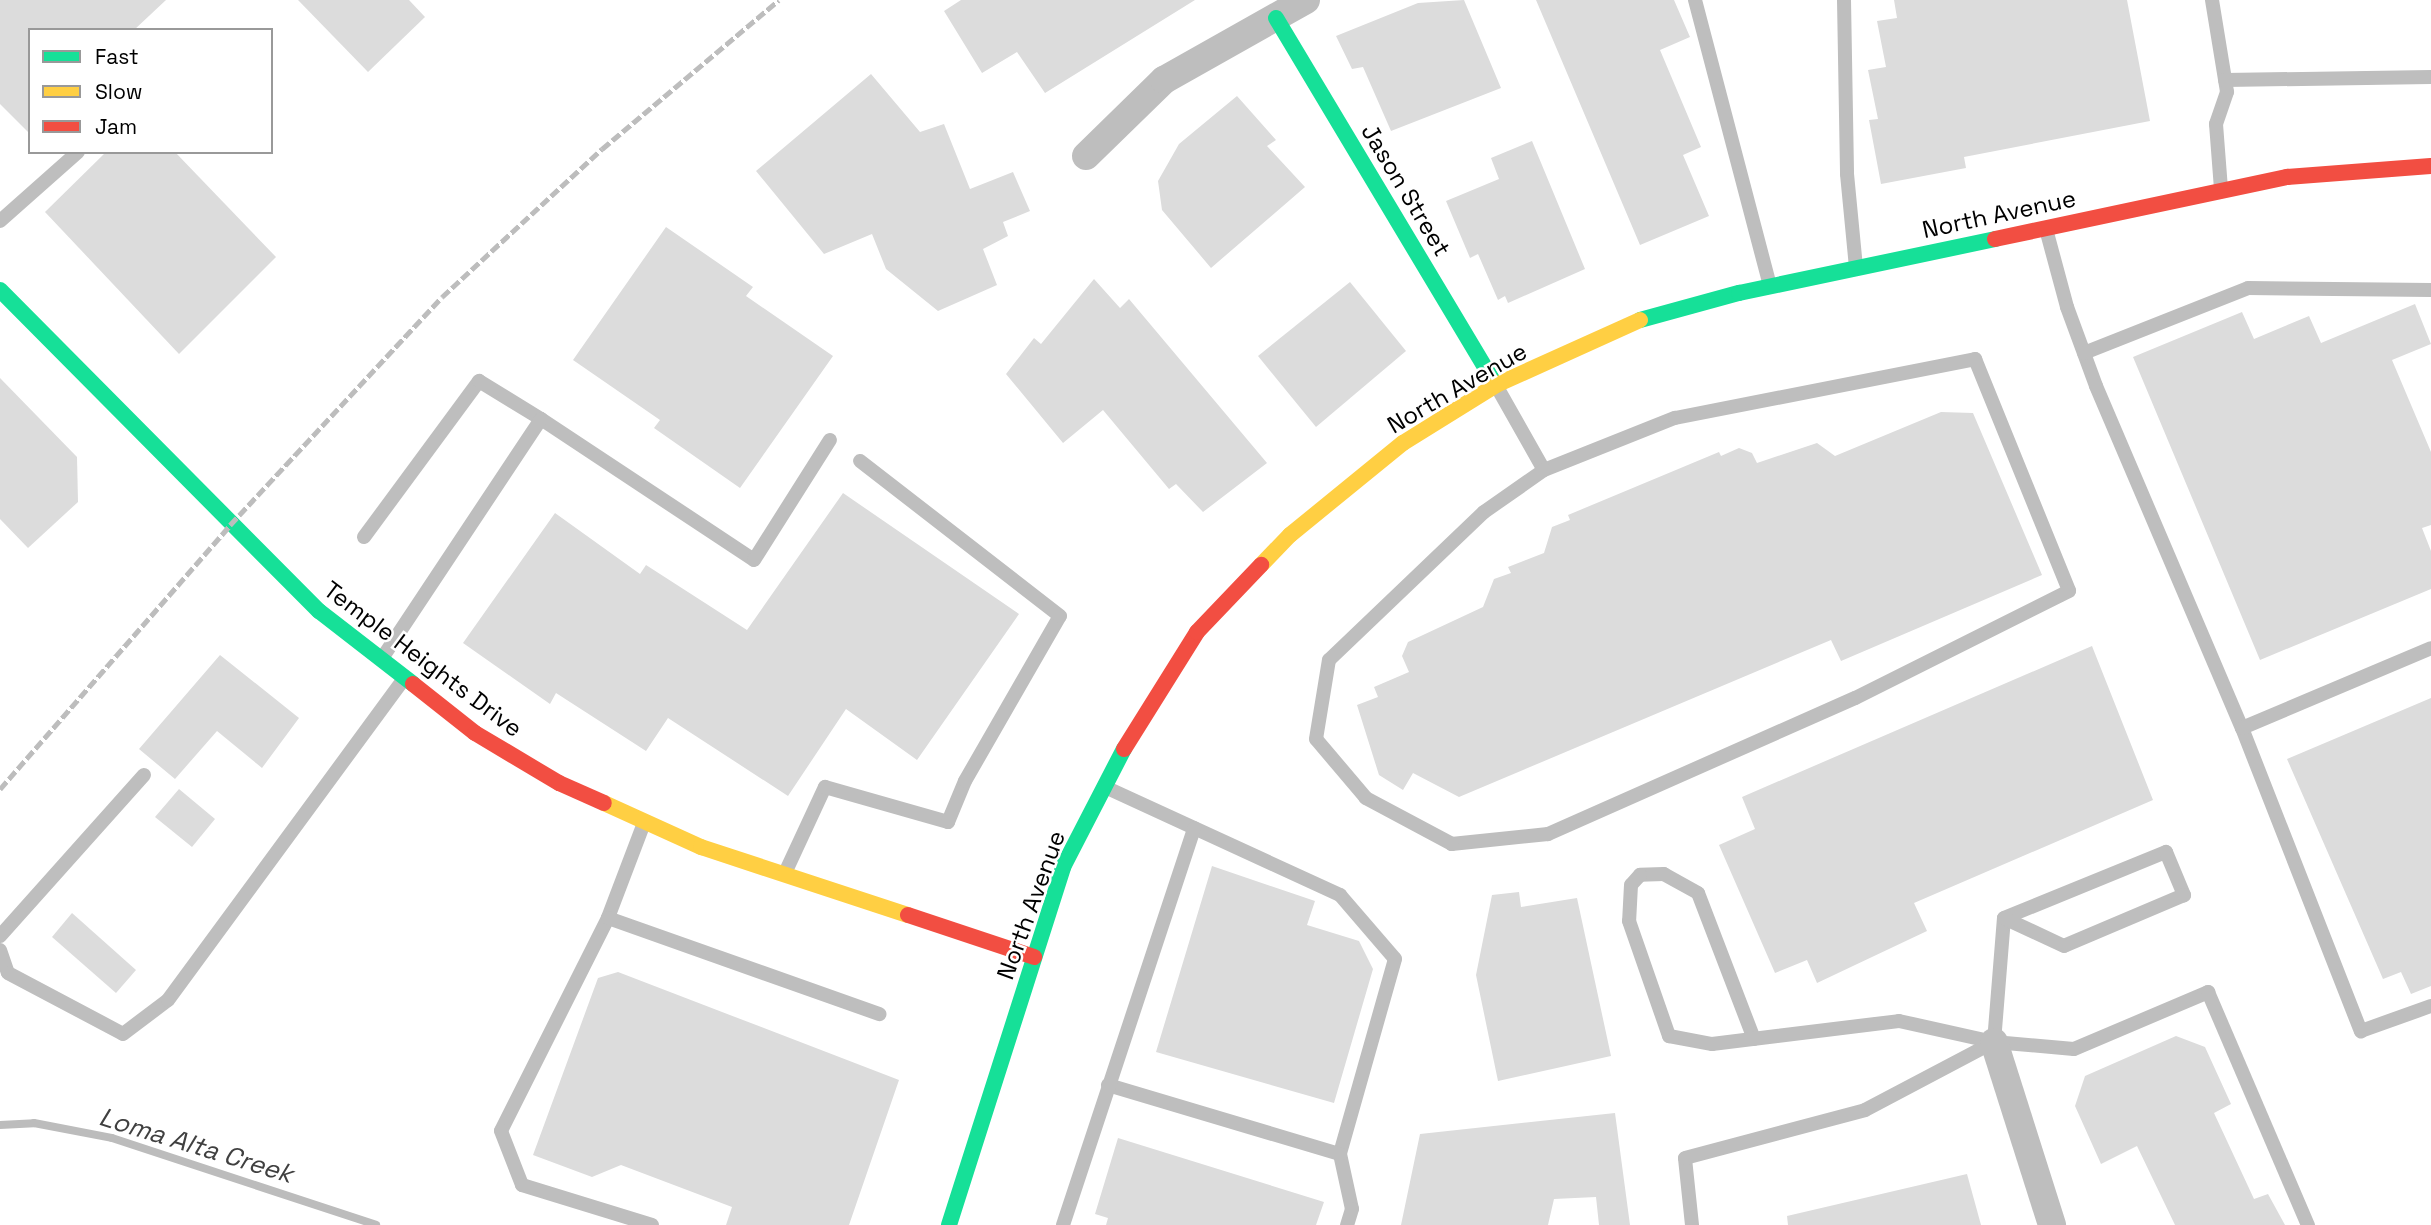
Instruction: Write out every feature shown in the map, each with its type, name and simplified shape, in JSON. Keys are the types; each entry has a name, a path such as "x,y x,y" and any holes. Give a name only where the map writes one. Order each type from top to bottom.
{"main road":[{"name":"Jason Street","path":"1276,18 1496,385"},
{"name":"North Avenue","path":"949,1225 1063,867 1104,786 1197,632 1290,535 1403,443 1496,385 1622,325 1770,286 2287,177 2431,166"},
{"name":"Temple Heights Drive","path":"0,290 230,525 319,611 487,740 559,783 701,847 1034,957"}],"street":[{"path":"1086,156 1164,80 1306,0"},
{"path":"1994,1042 2052,1225"}],"lane":[{"path":"1695,0 1770,286"},
{"path":"1844,0 1847,174 1856,268"},
{"path":"2212,0 2227,92 2216,124 2221,191"},
{"path":"2225,80 2431,77"},
{"path":"0,221 76,154"},
{"path":"2046,228 2084,353 2242,728 2361,1031 2431,1006"},
{"path":"2084,353 2248,288 2431,290"},
{"path":"1975,359 2069,591 1855,698 1548,835 1452,844 1366,798 1316,739 1329,660 1484,512 1544,470 1675,418 1975,359"},
{"path":"364,537 479,381 754,560 830,440"},
{"path":"1496,385 1544,470"},
{"path":"381,659 541,419"},
{"path":"785,874 825,787 948,822 965,781 1060,616 860,461"},
{"path":"2242,728 2431,648"},
{"path":"0,950 8,973 123,1034 168,1000 405,678"},
{"path":"0,936 144,775"},
{"path":"1104,786 1340,895 1395,959 1340,1154 1352,1209 1347,1225"},
{"path":"645,821 608,918 501,1131 522,1185 652,1225"},
{"path":"1062,1225 1194,828"},
{"path":"2166,852 2184,895 2064,946 2004,918 2166,852"},
{"path":"1754,1039 1698,893 1664,874 1640,875 1631,885 1629,921 1668,1036 1712,1044 1754,1039 1899,1021 1994,1042 2074,1049 2208,992 2308,1225"},
{"path":"608,918 879,1014"},
{"path":"1994,1042 2004,918"},
{"path":"1692,1225 1685,1158 1865,1110 1994,1042"},
{"path":"1108,1085 1340,1154"}],"building":[{"path":"0,0 166,0 136,28 28,28 28,132 0,104"},
{"path":"298,0 409,0 425,17 368,72"},
{"path":"961,0 1195,0 1045,93 1017,52 982,73 944,11"},
{"path":"1464,0 1501,88 1391,131 1363,67 1352,69 1336,36 1418,3"},
{"path":"1536,0 1674,0 1690,37 1660,50 1701,147 1683,155 1709,216 1640,245"},
{"path":"1894,0 2127,0 2150,121 1964,157 1966,168 1881,184 1869,120 1878,119 1868,70 1886,67 1877,21 1897,18"},
{"path":"871,74 920,132 944,124 970,189 1013,172 1030,211 1003,222 1008,236 983,249 997,285 938,311 886,269 872,234 824,254 756,171"},
{"path":"1237,96 1276,140 1267,146 1305,187 1211,268 1162,210 1158,181 1179,144"},
{"path":"1532,141 1585,269 1508,303 1505,296 1498,300 1478,254 1470,258 1446,201 1499,179 1491,158"},
{"path":"104,154 177,154 276,257 179,354 45,212"},
{"path":"666,227 753,287 746,296 833,356 740,488 654,428 660,420 573,360"},
{"path":"1094,279 1120,308 1129,299 1267,463 1203,512 1176,484 1169,489 1103,410 1063,443 1006,374 1034,338 1041,344"},
{"path":"1350,282 1406,351 1316,427 1258,356"},
{"path":"2415,304 2431,344 2392,360 2431,452 2431,525 2422,528 2431,551 2431,589 2260,660 2133,357 2242,312 2254,339 2309,316 2321,343"},
{"path":"0,378 77,457 78,502 28,548 0,519"},
{"path":"1941,412 1973,413 2042,575 1841,661 1831,640 1459,797 1413,773 1403,790 1379,775 1357,705 1378,697 1374,687 1409,672 1402,656 1408,642 1483,607 1494,579 1511,573 1508,567 1544,553 1552,527 1570,520 1568,515 1719,452 1721,456 1739,448 1752,453 1757,463 1817,443 1835,456"},
{"path":"843,493 1019,614 917,760 846,709 788,796 668,718 646,751 556,693 550,704 463,643 555,513 640,574 646,565 747,630"},
{"path":"2092,646 2153,800 1914,903 1927,931 1817,983 1807,960 1775,973 1719,845 1755,829 1742,797"},
{"path":"220,655 299,718 262,768 217,731 175,779 139,749"},
{"path":"2431,698 2431,986 2411,994 2401,972 2383,979 2287,759"},
{"path":"179,789 215,819 192,847 155,817"},
{"path":"1212,866 1315,901 1307,925 1359,941 1373,969 1334,1103 1156,1052"},
{"path":"1519,892 1521,907 1577,898 1611,1056 1498,1081 1476,975 1492,895"},
{"path":"72,913 136,970 116,993 52,937"},
{"path":"618,972 899,1080 849,1225 726,1225 732,1207 621,1165 592,1177 533,1155 598,978"},
{"path":"2176,1036 2205,1047 2231,1104 2214,1113 2254,1199 2268,1194 2285,1225 2175,1225 2137,1146 2101,1164 2075,1106 2085,1076"},
{"path":"1615,1113 1630,1225 1599,1225 1596,1197 1554,1199 1548,1225 1401,1225 1420,1134"},
{"path":"1118,1138 1324,1202 1316,1225 1106,1225 1108,1218 1095,1214"},
{"path":"1967,1174 1981,1225 1788,1225 1787,1216"}],"waterway":[{"name":"Loma Alta Creek","path":"0,1125 34,1123 112,1138 376,1225"}],"railway":[{"path":"0,789 230,525 442,297 602,149 779,0"}],"traffic: fast":[{"path":"1276,18 1496,385"},
{"path":"1640,320 1739,293 1995,239"},
{"path":"0,290 319,611 413,684"},
{"path":"949,1225 1063,867 1124,749"}],"traffic: slow":[{"path":"1261,565 1290,535 1403,443 1496,385 1640,320"},
{"path":"604,803 701,847 908,915"}],"traffic: jam":[{"path":"1995,239 2287,177 2431,166"},
{"path":"1124,749 1197,632 1261,565"},
{"path":"413,684 475,733 559,783 604,803"},
{"path":"908,915 1034,957"}]}
